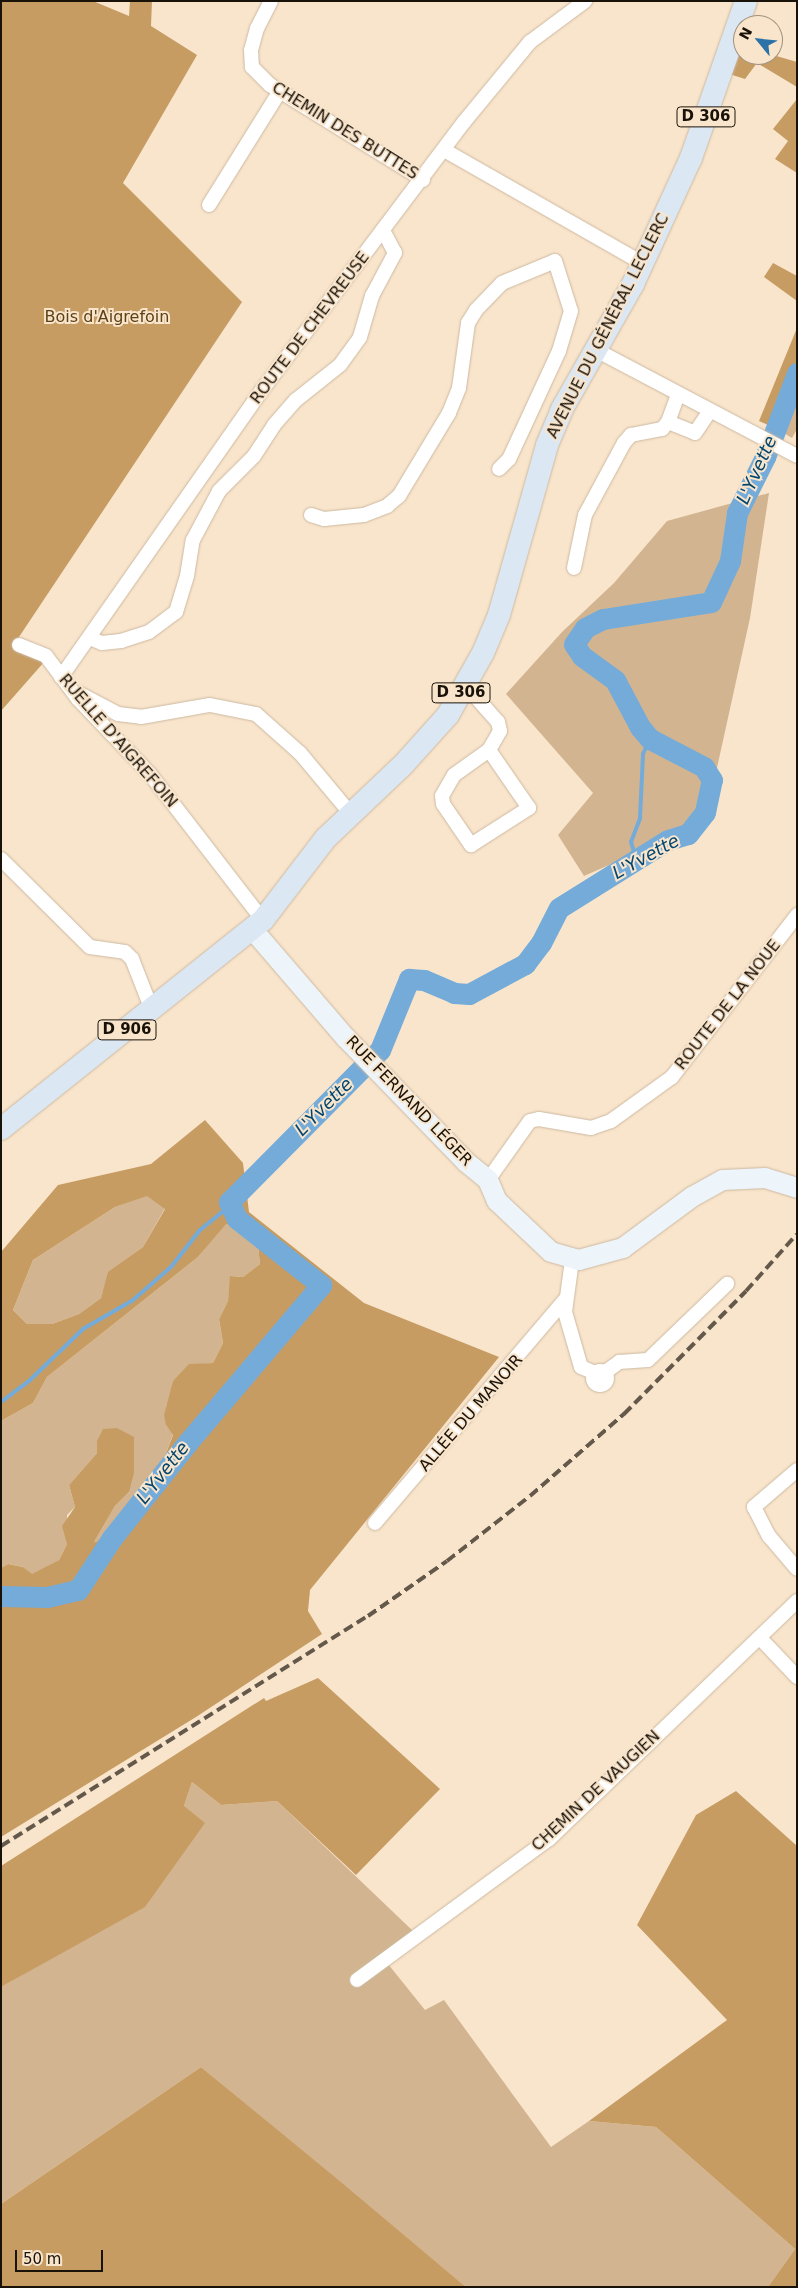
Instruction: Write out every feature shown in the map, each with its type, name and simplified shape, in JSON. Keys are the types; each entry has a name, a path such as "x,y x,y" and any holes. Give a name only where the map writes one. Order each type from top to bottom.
{"main road":[{"name":"AVENUE DU GÉNÉRAL LECLERC","path":"258,925 326,838 403,765 448,715 466,686 499,615 547,445 562,409 642,263 691,158 746,1"},
{"name":"D 906","path":"1,1129 258,925"}],"street":[{"name":"CHEMIN DES BUTTES","path":"271,1 257,28 251,50 252,67 280,91 423,180"},
{"name":"ROUTE DE CHEVREUSE","path":"66,676 90,638 262,390 444,150 530,42 585,1"},
{"path":"209,205 280,91"},
{"path":"444,150 642,263"},
{"path":"90,638 102,643 121,641 150,632 176,612 188,576 193,540 219,491 254,456 274,425 296,400 340,365 360,337 372,296 395,252 383,230"},
{"path":"311,515 332,519 364,514 388,506 399,496 449,413 459,388 468,323 476,310 502,283 555,261 571,311 560,351 509,459 499,469"},
{"path":"596,350 797,456"},
{"path":"574,568 585,515 624,443 631,435 662,429 668,422 678,394"},
{"path":"668,422 695,433 710,410"},
{"name":"RUELLE D'AIGREFOIN","path":"19,645 46,656 66,676 150,774 258,925"},
{"path":"66,676 90,702 118,714 141,717 210,705 256,714 300,753 352,814"},
{"path":"466,686 498,722 500,731 489,750 454,775 442,796 443,804 472,845 529,808 489,750"},
{"path":"1,859 90,947 125,952 132,959 152,1010"},
{"name":"ROUTE DE LA NOUE","path":"488,1180 530,1121 539,1119 591,1128 611,1120 672,1077 797,915"},
{"name":"RUE FERNAND LÉGER","path":"258,925 346,1038 466,1162 488,1180 497,1202 539,1245 572,1260"},
{"path":"727,1284 648,1360 619,1362 599,1373 581,1367 564,1301 572,1260 596,1257 623,1248 692,1197 723,1180 765,1178 797,1188"},
{"name":"ALLÉE DU MANOIR","path":"375,1523 564,1301"},
{"path":"797,1470 754,1507 769,1536 797,1569"},
{"name":"CHEMIN DE VAUGIEN","path":"357,1980 549,1839 797,1601"},
{"path":"760,1638 797,1677"}],"shaded area":[{"path":"797,390 797,429 792,438 779,430"},
{"path":"769,493 750,618 713,786 680,834 584,876 558,835 593,793 506,694 562,632 614,583 667,521"},
{"path":"147,1195 165,1208 143,1247 109,1272 101,1298 79,1314 52,1324 27,1324 13,1310 33,1260 115,1207"},
{"path":"226,1223 236,1226 258,1246 260,1264 243,1277 231,1276 228,1301 219,1319 223,1343 213,1363 202,1364 173,1381 172,1396 166,1407 166,1425 173,1434 165,1456 98,1541 94,1542 115,1506 129,1492 97,1441 97,1453 69,1485 75,1507 67,1515 67,1544 59,1560 32,1575 23,1567 8,1564 1,1568 1,1421 33,1403 47,1377 198,1257"},
{"path":"192,1782 221,1805 277,1801 413,1931 388,1964 425,2010 444,2000 551,2147 589,2121 656,2127 795,2249 768,2287 466,2287 201,2067 1,2204 1,1987 50,1959 184,1806"}],"green space":[{"name":"Bois d'Aigrefoin","path":"1,1 93,1 129,16 130,1 152,1 151,26 197,55 123,183 242,302 15,643 45,661 1,711"},
{"path":"733,54 733,65 756,65 745,79 726,73"},
{"path":"783,58 797,62 797,87 760,65 783,65"},
{"path":"797,99 797,173 775,159 788,141 773,129"},
{"path":"773,263 797,276 797,301 764,277"},
{"path":"797,328 797,390 779,430 759,421"},
{"path":"205,1120 243,1163 249,1212 364,1303 499,1357 310,1590 308,1611 322,1634 196,1717 1,1837 1,1568 8,1564 23,1567 32,1574 59,1560 67,1544 62,1526 75,1507 69,1485 97,1453 97,1441 103,1429 117,1428 134,1437 134,1473 129,1492 115,1506 94,1542 98,1541 165,1456 173,1435 166,1425 164,1415 173,1381 189,1364 213,1363 223,1343 219,1319 228,1301 230,1276 243,1277 260,1264 258,1246 236,1226 226,1224 198,1257 47,1377 33,1403 1,1421 1,1252 58,1185 151,1164","holes":["147,1196 165,1209 143,1247 108,1272 101,1298 79,1314 52,1324 27,1324 13,1310 33,1260 115,1207"]},
{"path":"318,1678 440,1789 356,1875 277,1801 221,1805 192,1782 184,1806 205,1823 145,1907 1,1987 1,1866 264,1698 266,1701"},
{"path":"736,1791 797,1846 797,2287 768,2287 795,2249 656,2127 589,2121 727,2020 637,1925 696,1815"},
{"path":"201,2067 466,2287 1,2287 1,2204"}],"waterway":[{"name":"L'Yvette","path":"1,1596 47,1597 78,1590 112,1538 188,1442 321,1285 237,1219 229,1202 380,1050 409,979 424,980 454,993 469,994 525,964 541,943 559,908 668,840 688,834 705,812 712,780 704,767 650,739 640,727 615,680 582,656 574,644 585,628 603,619 711,602 730,561 737,513 765,457 797,373"},
{"path":"636,859 631,842 640,818 643,754 650,739"},
{"name":"L'Yvette","path":"1,1402 30,1380 83,1329 133,1300 171,1267 200,1230 221,1213 229,1202"}],"railway":[{"path":"1,1846 368,1616 447,1561 530,1496 624,1414 746,1291 797,1234"}]}
